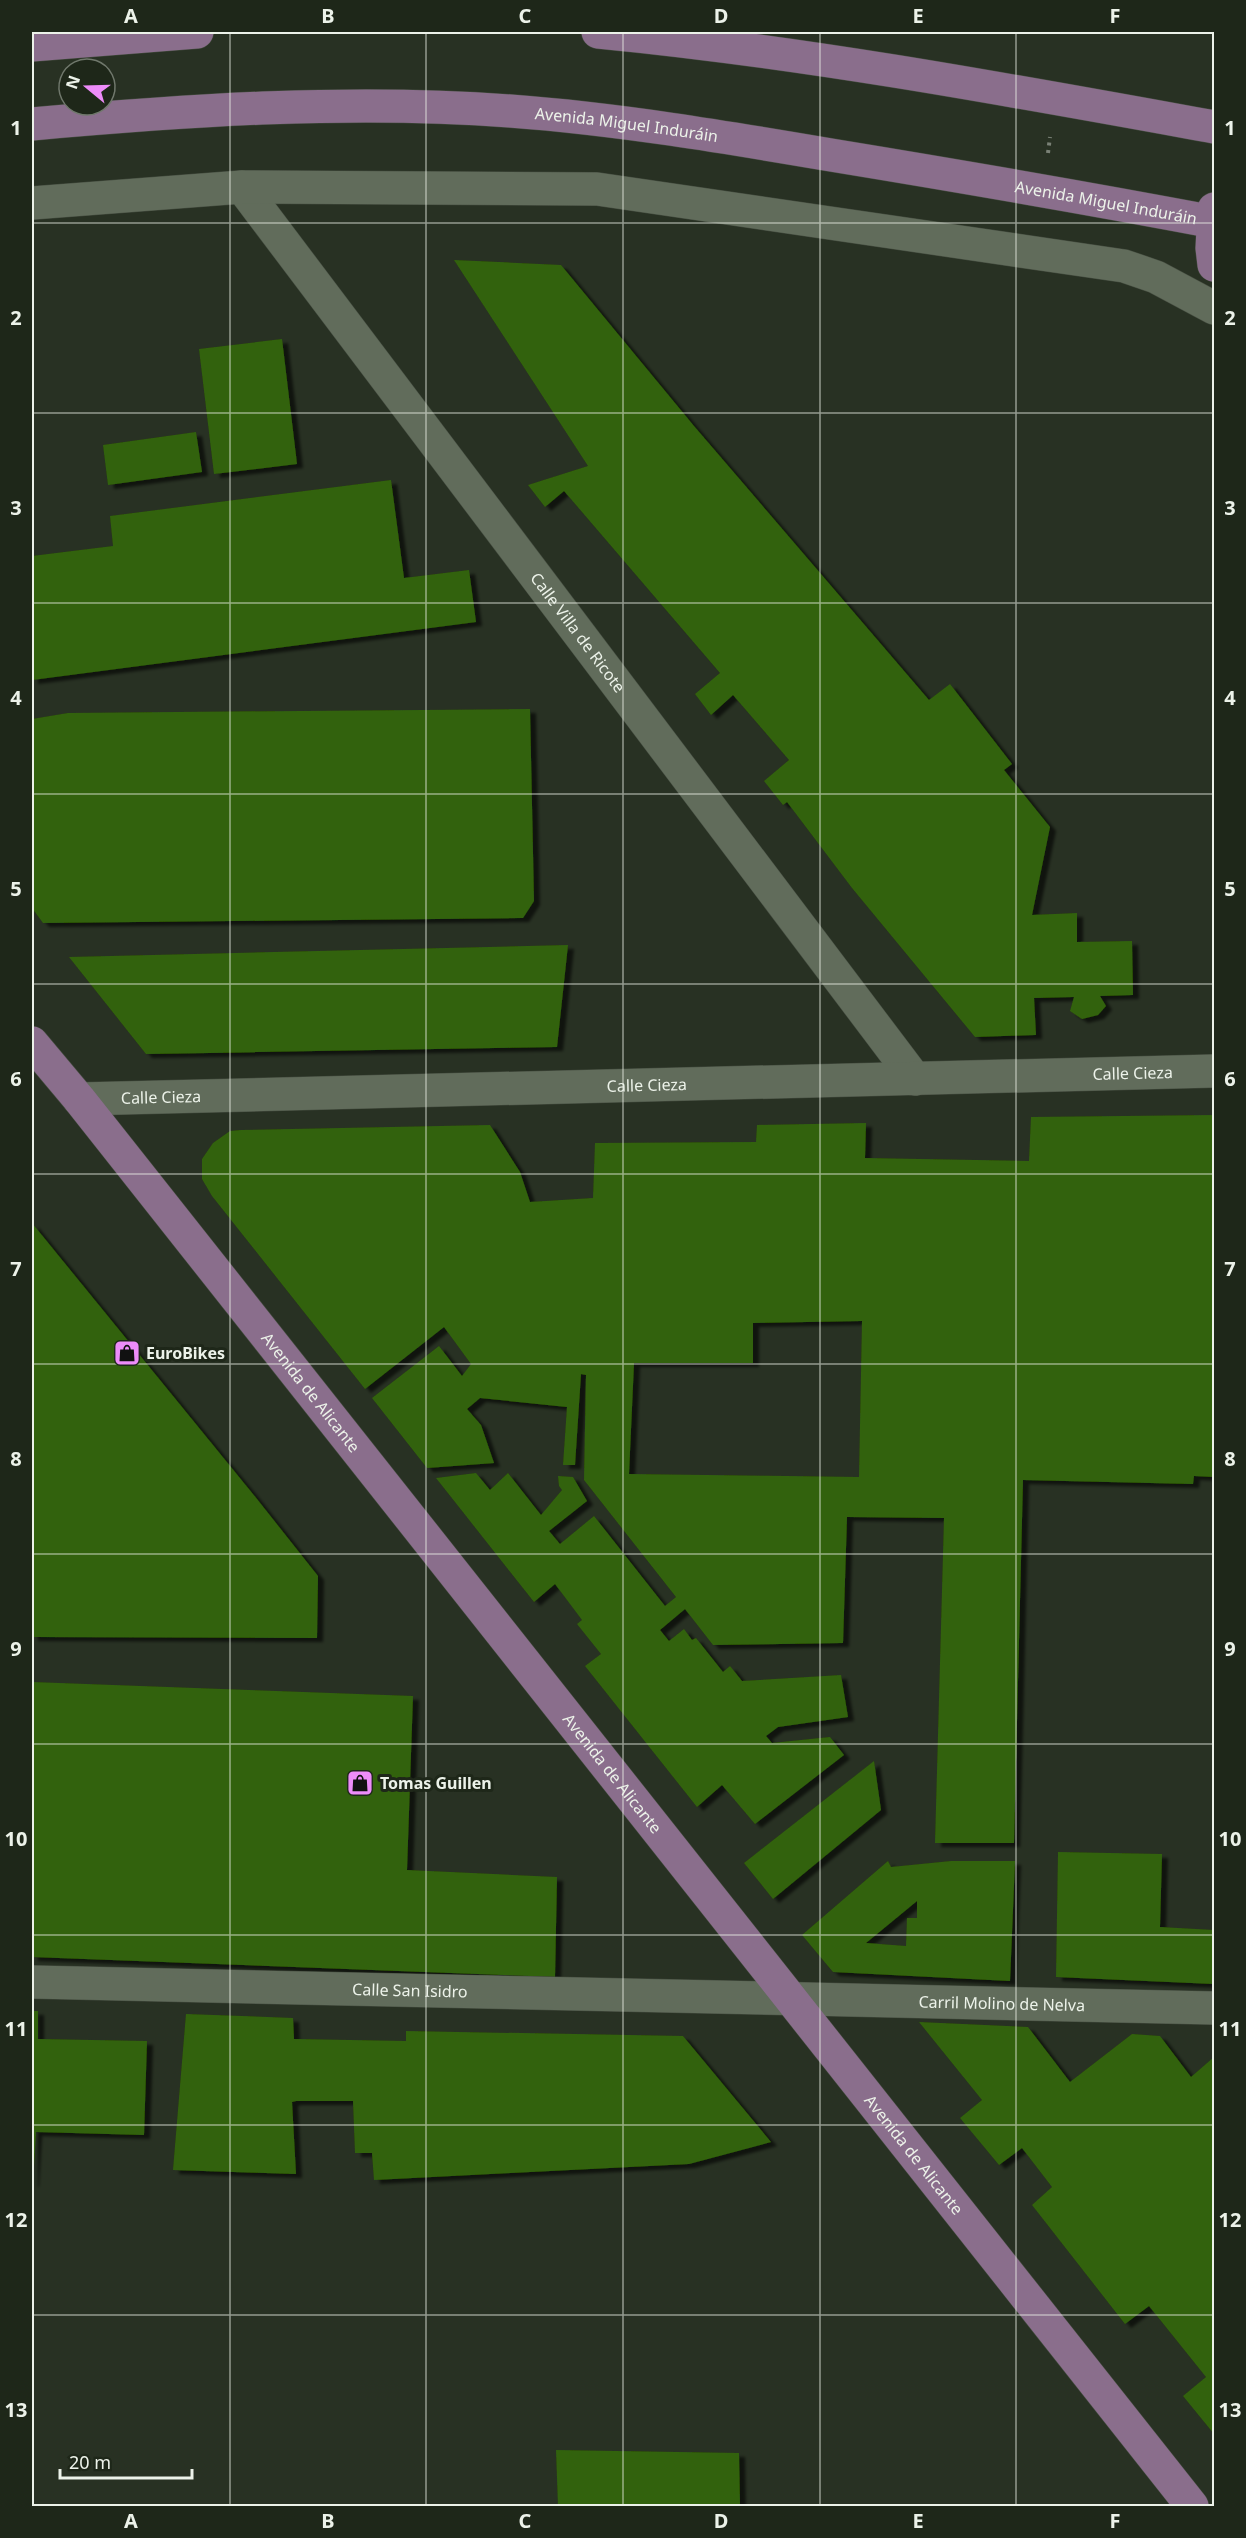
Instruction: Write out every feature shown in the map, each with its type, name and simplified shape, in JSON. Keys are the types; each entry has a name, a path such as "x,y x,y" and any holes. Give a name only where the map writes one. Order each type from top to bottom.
{"main road":[{"path":"32,45 197,32"},
{"path":"598,32 666,38 869,68 1215,127"},
{"name":"Avenida Miguel Induráin","path":"32,124 182,111 268,107 439,108 510,111 712,135 1043,190 1214,222"},
{"path":"1215,209 1212,248 1215,265"},
{"name":"Avenida de Alicante","path":"32,1043 79,1099 1192,2506"}],"street":[{"path":"32,203 243,187 597,189 1125,266 1156,277 1215,308"},
{"name":"Calle Villa de Ricote","path":"243,187 915,1079"},
{"name":"Calle Cieza","path":"79,1099 1215,1071"},
{"name":"Calle San Isidro","path":"32,1982 789,1997"},
{"name":"Carril Molino de Nelva","path":"789,1997 1215,2008"}],"building":[{"path":"454,260 561,265 694,426 929,700 950,684 1012,764 1004,770 1050,827 1032,915 1077,913 1077,942 1132,941 1133,995 1100,996 1106,1006 1098,1015 1082,1019 1070,1011 1074,997 1034,998 1036,1035 975,1037 852,888 787,802 783,805 764,781 789,760 733,695 711,715 695,694 720,673 564,491 545,507 528,485 588,466"},
{"path":"282,339 297,464 214,474 199,349"},
{"path":"196,432 202,472 108,485 103,445"},
{"path":"391,480 404,578 469,570 476,622 32,680 32,556 113,546 110,516"},
{"path":"530,709 534,901 523,918 43,923 32,908 32,719 68,713"},
{"path":"568,945 557,1047 146,1054 69,957"},
{"path":"1214,1115 1214,1477 1194,1476 1193,1484 1023,1480 1014,1843 935,1843 944,1518 847,1517 843,1643 713,1645 685,1609 660,1630 669,1641 684,1629 692,1640 696,1638 723,1672 730,1666 742,1681 841,1675 848,1717 778,1727 766,1736 772,1743 830,1737 844,1755 755,1824 722,1785 697,1807 585,1666 601,1654 577,1624 582,1620 555,1584 534,1602 436,1478 476,1473 490,1490 508,1473 541,1515 562,1490 558,1476 573,1477 587,1501 549,1531 560,1544 594,1516 665,1606 676,1597 584,1480 586,1375 581,1374 575,1465 563,1465 567,1407 480,1398 467,1409 481,1425 494,1463 427,1468 372,1398 439,1346 462,1376 471,1364 444,1327 365,1389 212,1196 202,1179 202,1159 213,1143 230,1131 490,1125 520,1172 530,1202 593,1198 595,1143 756,1142 757,1125 866,1123 865,1158 1029,1161 1031,1117","holes":["862,1321 859,1477 629,1474 634,1363 753,1363 753,1323"]},
{"path":"32,1223 318,1576 317,1638 32,1637"},
{"path":"32,1682 413,1696 407,1870 557,1877 555,1977 32,1957"},
{"path":"874,1761 881,1810 773,1899 744,1863"},
{"path":"1058,1852 1162,1854 1160,1927 1214,1930 1214,1984 1056,1977"},
{"path":"888,1861 891,1867 951,1861 1015,1861 1010,1981 833,1972 802,1935","holes":["917,1901 917,1918 907,1918 906,1946 866,1943"]},
{"path":"32,2011 38,2011 38,2039 147,2041 144,2135 36,2132 33,2183 32,2183"},
{"path":"186,2014 293,2018 294,2039 406,2041 406,2031 683,2036 771,2142 689,2164 374,2180 372,2153 355,2153 353,2101 296,2101 292,2102 296,2174 173,2170"},
{"path":"919,2022 1028,2027 1070,2082 1132,2034 1160,2036 1191,2077 1214,2057 1214,2434 1183,2396 1206,2377 1149,2306 1125,2324 1032,2205 1052,2187 1022,2148 999,2165 960,2118 982,2100"},
{"path":"556,2450 739,2453 740,2506 558,2506"}],"place":[{"name":"EuroBikes","path":"127,1353"},
{"name":"Tomas Guillen","path":"360,1783"}]}
